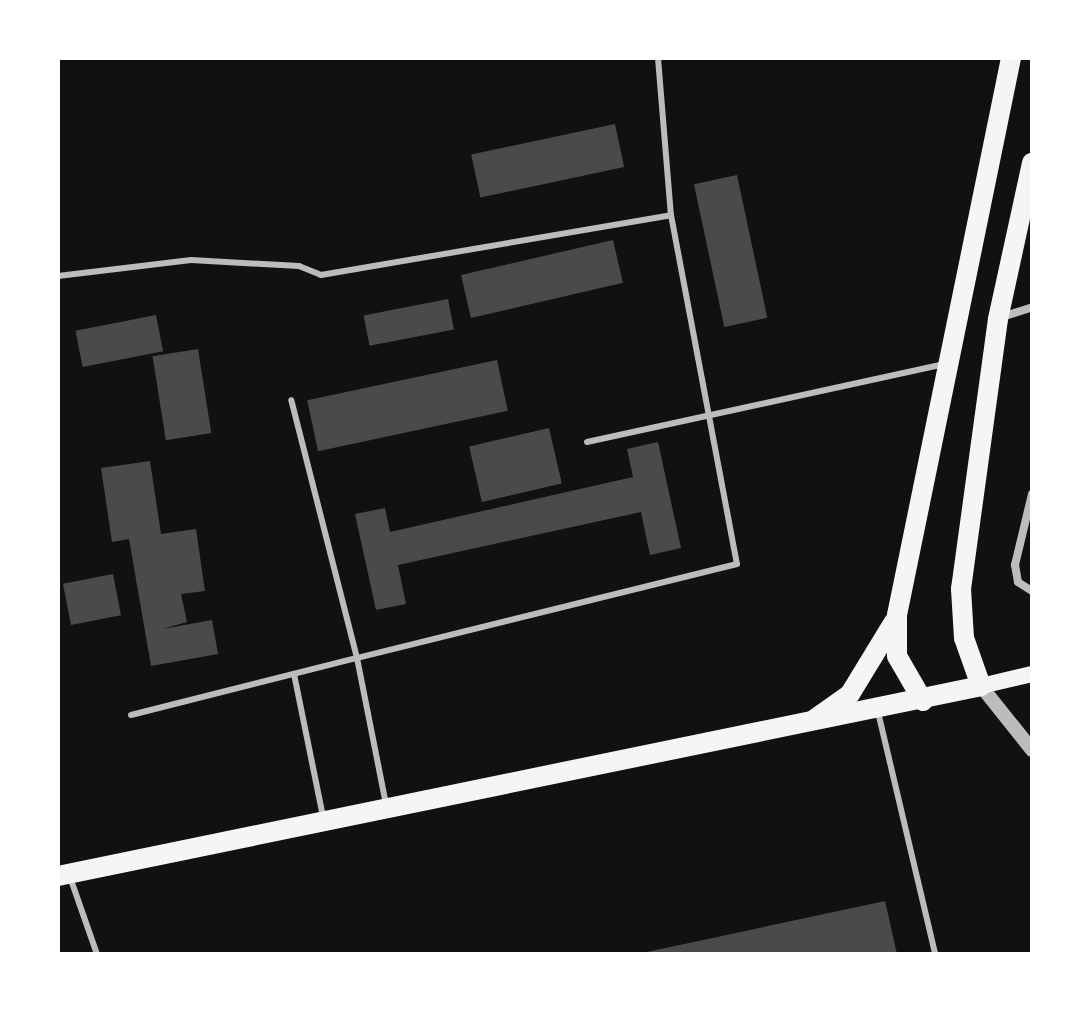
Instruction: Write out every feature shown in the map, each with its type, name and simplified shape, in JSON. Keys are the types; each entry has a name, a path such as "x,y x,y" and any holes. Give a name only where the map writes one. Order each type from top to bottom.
{"main road":[{"path":"923,701 897,656 897,615 945,364 1011,58"},
{"path":"981,686 964,638 961,589 998,319 1032,163"},
{"path":"807,724 850,694 897,615"},
{"path":"64,875 923,701 1032,674"}],"street":[{"path":"998,319 1032,307"},
{"path":"1032,494 1015,565 1018,582 1032,591"},
{"path":"981,686 1032,750"}],"lane":[{"path":"131,715 737,564 671,215 658,58"},
{"path":"58,276 191,260 287,265 321,275 671,215"},
{"path":"587,442 945,364"},
{"path":"291,400 357,658 387,810"},
{"path":"294,674 325,824"},
{"path":"878,710 935,954"},
{"path":"64,875 97,954"}],"building":[{"path":"615,124 624,167 480,198 471,155"},
{"path":"737,175 767,318 724,327 694,184"},
{"path":"613,240 623,283 471,318 461,275"},
{"path":"448,299 454,329 369,346 364,315"},
{"path":"156,315 163,351 83,367 76,331"},
{"path":"198,349 211,433 166,440 153,356"},
{"path":"497,360 508,411 318,451 307,400"},
{"path":"549,428 562,484 482,502 469,446"},
{"path":"658,442 681,548 650,555 641,512 398,565 406,604 376,610 355,514 385,508 390,532 633,477 627,449"},
{"path":"150,461 161,534 196,529 205,591 181,594 187,622 162,629 212,620 218,654 151,666 129,539 112,542 101,468"},
{"path":"113,574 121,615 71,625 63,584"},
{"path":"885,901 897,954 642,954 642,953"}]}
